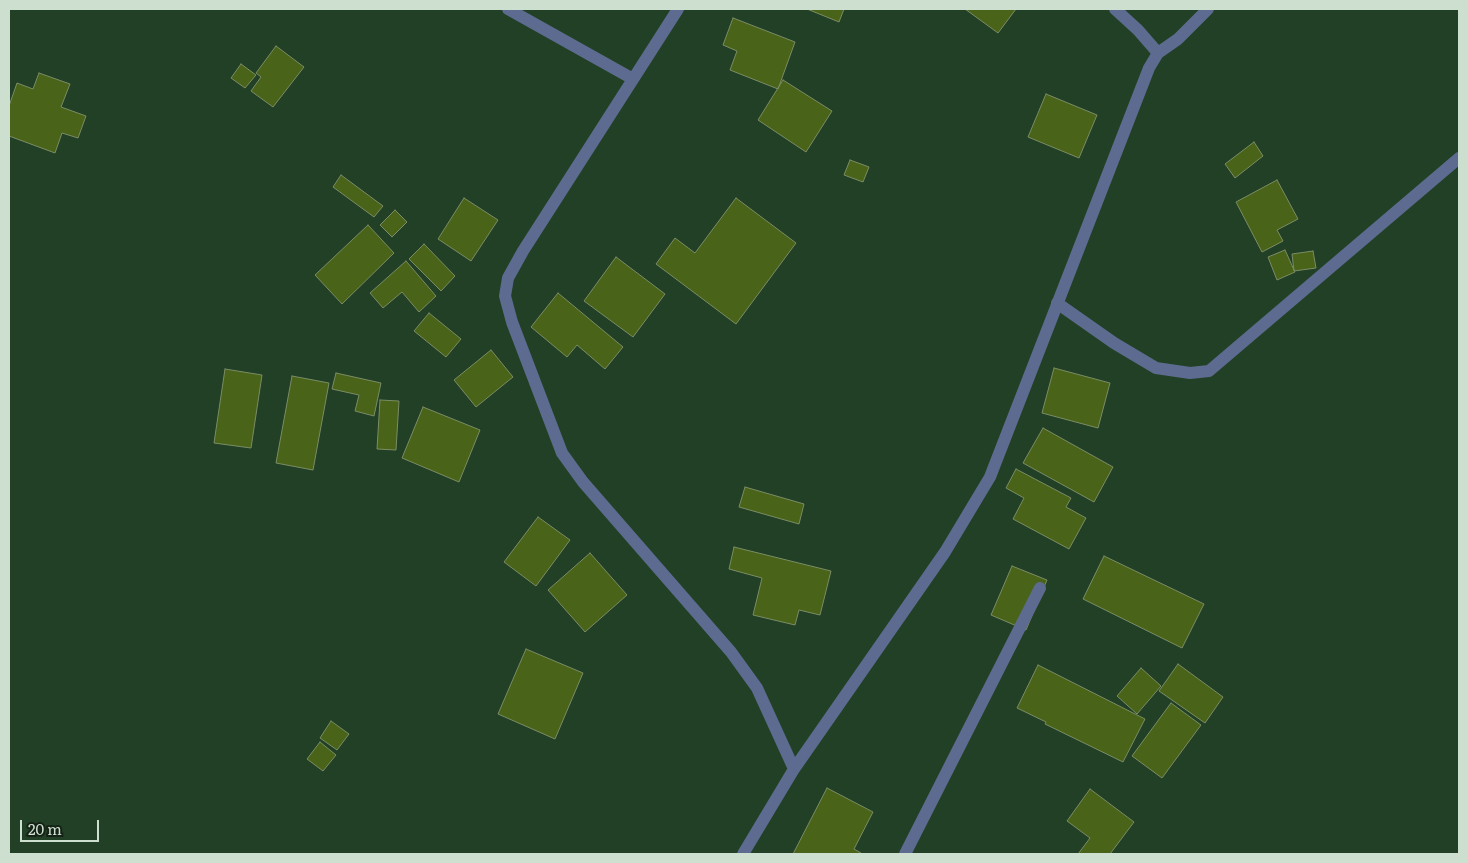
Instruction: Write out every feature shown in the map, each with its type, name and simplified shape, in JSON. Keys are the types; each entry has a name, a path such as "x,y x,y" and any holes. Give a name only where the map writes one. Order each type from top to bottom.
{"street":[{"path":"508,9 633,80"},
{"path":"678,9 523,251 508,278 505,296 512,322 562,453 583,482 731,652 757,688 794,769"},
{"path":"1115,9 1138,30 1158,54"},
{"path":"743,854 794,769 945,552 990,477 1143,82 1158,54 1178,39 1208,9"},
{"path":"1057,303 1114,343 1156,368 1190,373 1209,371 1459,158"},
{"path":"905,854 1040,588"}],"building":[{"path":"807,9 844,9 839,22"},
{"path":"965,9 1016,9 998,33"},
{"path":"733,18 795,42 778,89 730,70 737,51 723,45"},
{"path":"276,46 304,67 273,107 251,91 261,77 256,73"},
{"path":"241,64 256,75 245,88 231,78"},
{"path":"39,73 70,84 61,107 86,116 78,138 62,133 55,153 9,136 9,106 17,83 33,89"},
{"path":"783,80 832,111 806,152 758,120"},
{"path":"1046,94 1097,115 1079,158 1028,137"},
{"path":"1254,142 1263,156 1235,178 1225,164"},
{"path":"850,160 869,167 863,182 844,175"},
{"path":"341,175 383,206 374,217 333,187"},
{"path":"1277,180 1298,219 1277,230 1283,241 1262,252 1236,202"},
{"path":"464,198 498,220 471,261 438,239"},
{"path":"736,198 796,243 736,324 656,264 675,238 695,253"},
{"path":"395,210 407,222 392,237 380,225"},
{"path":"368,225 394,253 342,304 315,275"},
{"path":"424,244 455,276 441,291 409,259"},
{"path":"1285,250 1295,272 1277,280 1268,257"},
{"path":"1313,251 1316,268 1294,271 1292,254"},
{"path":"616,257 665,294 633,337 584,301"},
{"path":"406,261 436,296 419,312 402,292 383,308 370,293"},
{"path":"558,293 623,347 605,369 577,345 567,357 531,327"},
{"path":"429,313 461,339 446,357 414,331"},
{"path":"491,350 513,377 476,407 454,380"},
{"path":"1054,368 1110,383 1098,428 1042,413"},
{"path":"225,369 262,375 251,448 214,443"},
{"path":"336,373 381,383 374,416 355,411 359,395 332,389"},
{"path":"292,376 329,383 313,470 276,463"},
{"path":"380,400 399,401 396,450 377,449"},
{"path":"423,407 480,430 459,482 402,458"},
{"path":"1043,428 1113,467 1094,502 1023,463"},
{"path":"1016,469 1071,498 1066,507 1086,518 1069,549 1013,519 1024,498 1006,488"},
{"path":"745,487 804,504 799,524 739,507"},
{"path":"538,517 570,540 536,586 504,562"},
{"path":"734,547 831,571 820,615 799,610 795,625 753,615 762,578 729,569"},
{"path":"590,553 627,595 585,632 548,590"},
{"path":"1104,556 1204,604 1182,648 1083,599"},
{"path":"1012,566 1047,580 1026,630 991,615"},
{"path":"526,649 583,673 555,739 498,714"},
{"path":"1178,664 1223,697 1205,723 1159,691"},
{"path":"1038,665 1145,719 1123,762 1045,724 1046,722 1017,708"},
{"path":"1141,668 1161,686 1137,714 1117,696"},
{"path":"1171,703 1201,725 1162,778 1132,756"},
{"path":"331,721 349,734 337,750 320,738"},
{"path":"320,742 336,755 323,771 307,759"},
{"path":"827,788 873,812 854,849 861,853 793,854"},
{"path":"1090,789 1134,822 1110,854 1078,854 1090,838 1067,821"}]}
